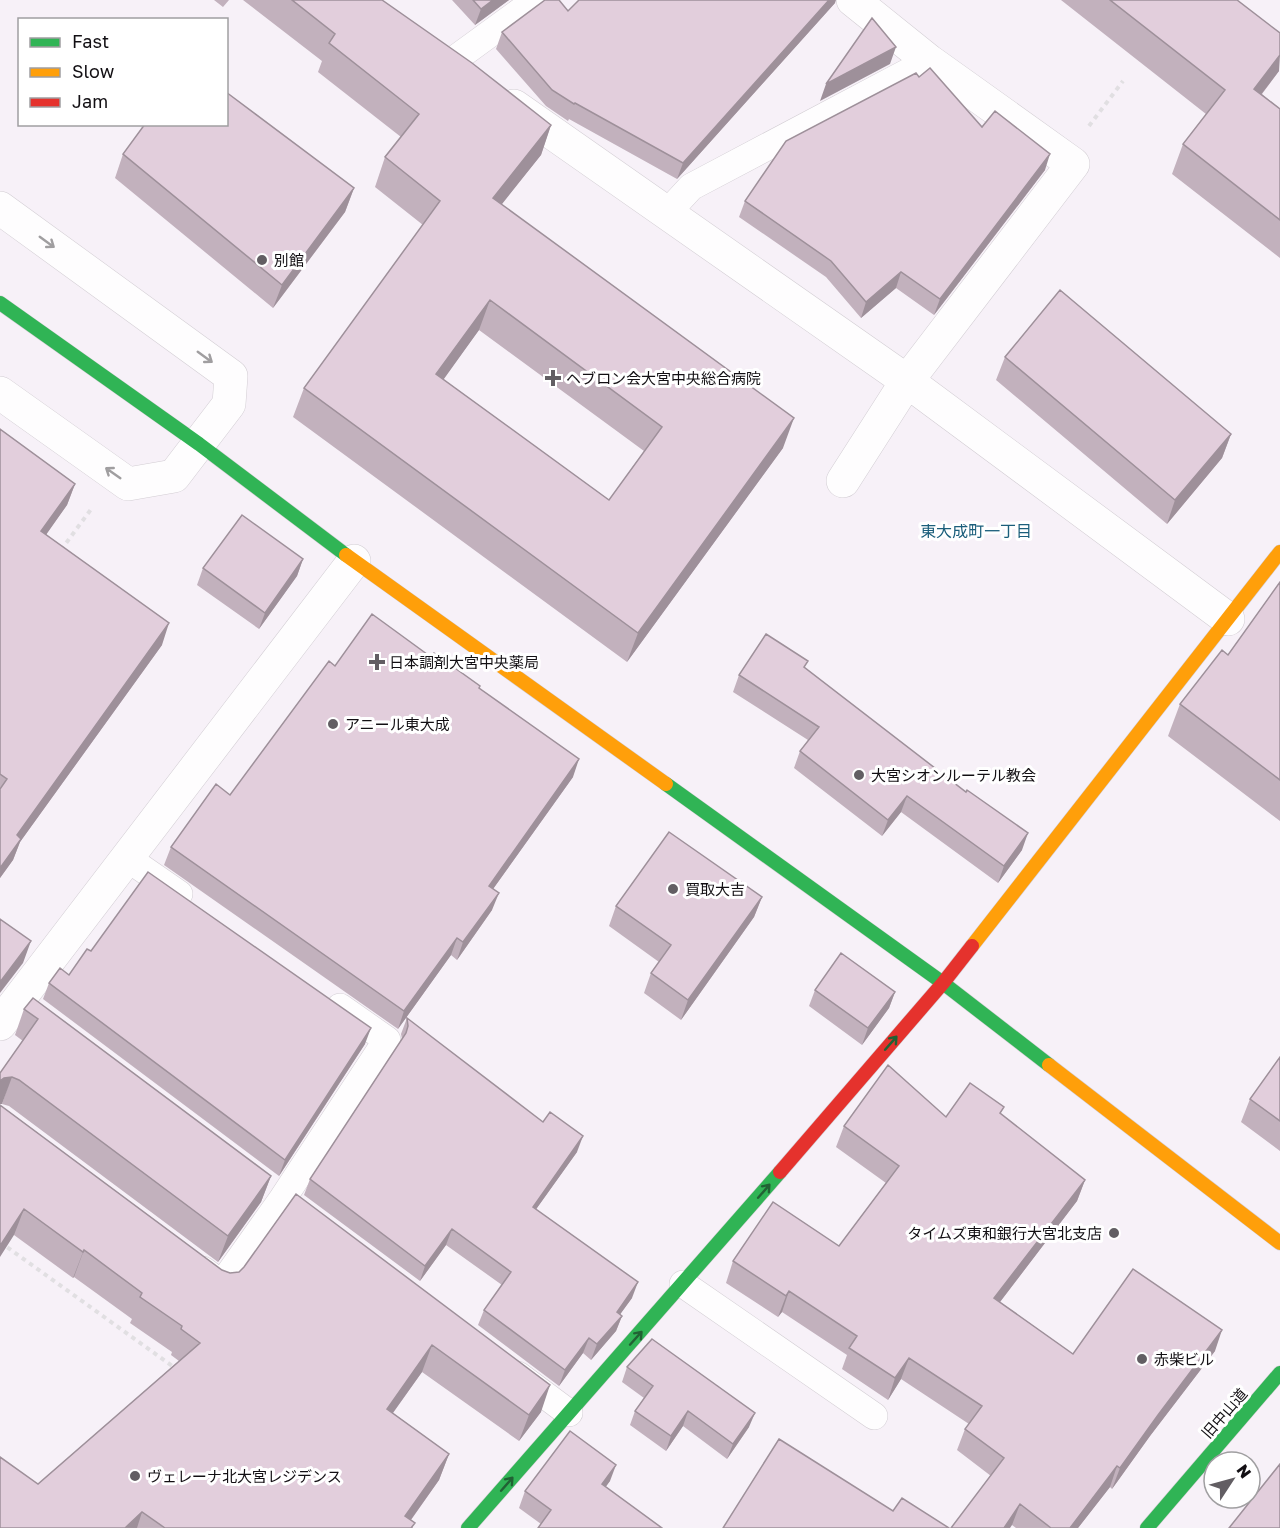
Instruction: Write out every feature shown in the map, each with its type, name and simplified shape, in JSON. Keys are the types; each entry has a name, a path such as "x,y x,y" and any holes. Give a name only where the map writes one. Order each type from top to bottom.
{"street":[{"path":"843,481 908,381 1073,164 929,61 853,0"},
{"path":"424,43 908,381 1228,619"},
{"path":"0,208 231,376 229,404 174,476 128,484 0,393"},
{"path":"0,303 199,444 354,561 943,983 1280,1243"},
{"path":"468,1528 943,983 1280,552"},
{"path":"18,1013 127,858 354,561"},
{"name":"旧中山道","path":"1147,1528 1280,1373"}],"lane":[{"path":"451,62 537,0"},
{"path":"667,213 691,187 929,61"},
{"path":"127,858 194,905"},
{"path":"185,1257 222,1284 283,1198 387,1040 320,993"},
{"path":"683,1284 874,1416"},
{"path":"502,1363 569,1413"}],"path":[{"path":"1089,127 1124,81"},
{"path":"61,550 116,475"},
{"path":"0,1242 176,1368"}],"building":[{"path":"292,0 382,0 472,63 551,125 493,198 794,418 638,633 304,388 440,201 385,157 419,114 329,43 335,34","holes":["490,300 662,427 609,500 436,374"]},
{"path":"473,0 493,0 481,9"},
{"path":"545,0 559,0 568,11 579,0 829,0 683,163 552,90 502,32"},
{"path":"1110,0 1237,0 1280,33 1280,55 1254,89 1280,109 1280,220 1183,144 1225,90"},
{"path":"872,18 896,47 826,84"},
{"path":"930,68 982,127 995,111 1050,154 940,299 901,272 866,302 831,261 745,201 786,141 916,73 919,77"},
{"name":"別館","path":"228,94 354,188 282,285 123,154 144,126 228,126"},
{"path":"1060,290 1231,434 1175,500 1005,357"},
{"path":"0,429 75,484 41,531 169,623 17,835 21,839 0,868 0,789 7,779 0,774"},
{"path":"242,515 303,559 265,613 203,568"},
{"path":"1280,582 1280,780 1180,704 1222,650 1228,655"},
{"path":"372,614 431,657 434,653 579,759 489,886 499,893 463,942 457,938 404,1011 171,847 216,784 230,795 329,661 335,666"},
{"path":"766,634 808,661 804,667 966,792 967,790 1028,833 1004,866 907,796 888,820 800,751 819,727 739,675"},
{"path":"669,832 762,897 688,1000 651,973 671,945 616,906"},
{"path":"148,872 371,1028 285,1160 49,983 60,968 69,975 87,949 91,951"},
{"path":"0,919 31,941 0,982"},
{"path":"841,953 895,992 868,1028 815,990"},
{"path":"33,998 271,1176 228,1236 19,1080 12,1077 0,1081 0,1073 38,1019 24,1009"},
{"path":"407,1018 543,1122 550,1112 583,1136 533,1207 638,1282 617,1312 622,1316 597,1344 589,1338 565,1370 484,1310 511,1272 452,1229 425,1266 310,1179 406,1033"},
{"path":"1280,1057 1280,1121 1250,1099"},
{"path":"888,1065 946,1117 970,1083 1004,1107 1000,1113 1085,1180 994,1298 1073,1354 1133,1269 1222,1330 1120,1468 1117,1466 1070,1528 1051,1528 1020,1504 1004,1528 951,1528 1004,1458 965,1429 982,1406 909,1358 895,1378 849,1348 857,1336 789,1291 786,1296 733,1261 773,1202 839,1246 899,1166 844,1126"},
{"path":"0,1105 222,1270 230,1273 239,1272 244,1267 296,1194 550,1385 529,1415 432,1345 387,1409 449,1454 405,1516 415,1523 411,1528 165,1528 142,1512 125,1528 0,1528 0,1457 38,1484 200,1343 181,1329 182,1326 140,1297 142,1293 24,1209 0,1246"},
{"path":"652,1339 755,1413 733,1444 688,1411 671,1436 635,1411 653,1386 627,1367"},
{"path":"570,1431 616,1465 602,1484 662,1528 538,1528 551,1510 525,1491"},
{"path":"779,1439 893,1511 902,1498 949,1528 723,1528"},
{"path":"1280,1464 1280,1528 1229,1528 1243,1510 1262,1510 1262,1487"}],"traffic: fast":[{"path":"0,303 199,444 346,555"},
{"path":"666,784 943,983 1049,1065"},
{"path":"468,1528 780,1172"},
{"path":"1147,1528 1280,1373"}],"traffic: slow":[{"path":"972,946 1280,552"},
{"path":"346,555 666,784"},
{"path":"1049,1065 1280,1243"}],"traffic: jam":[{"path":"780,1172 943,983 972,946"}],"place":[{"name":"別館","path":"262,260"},
{"name":"ヘブロン会大宮中央総合病院","path":"553,378"},
{"name":"日本調剤大宮中央薬局","path":"377,662"},
{"name":"アニール東大成","path":"333,724"},
{"name":"大宮シオンルーテル教会","path":"859,775"},
{"name":"買取大吉","path":"673,889"},
{"name":"タイムズ東和銀行大宮北支店","path":"1114,1233"},
{"name":"赤柴ビル","path":"1142,1359"},
{"name":"ヴェレーナ北大宮レジデンス","path":"135,1476"}],"district":[{"name":"東大成町一丁目","path":"976,531"}]}
